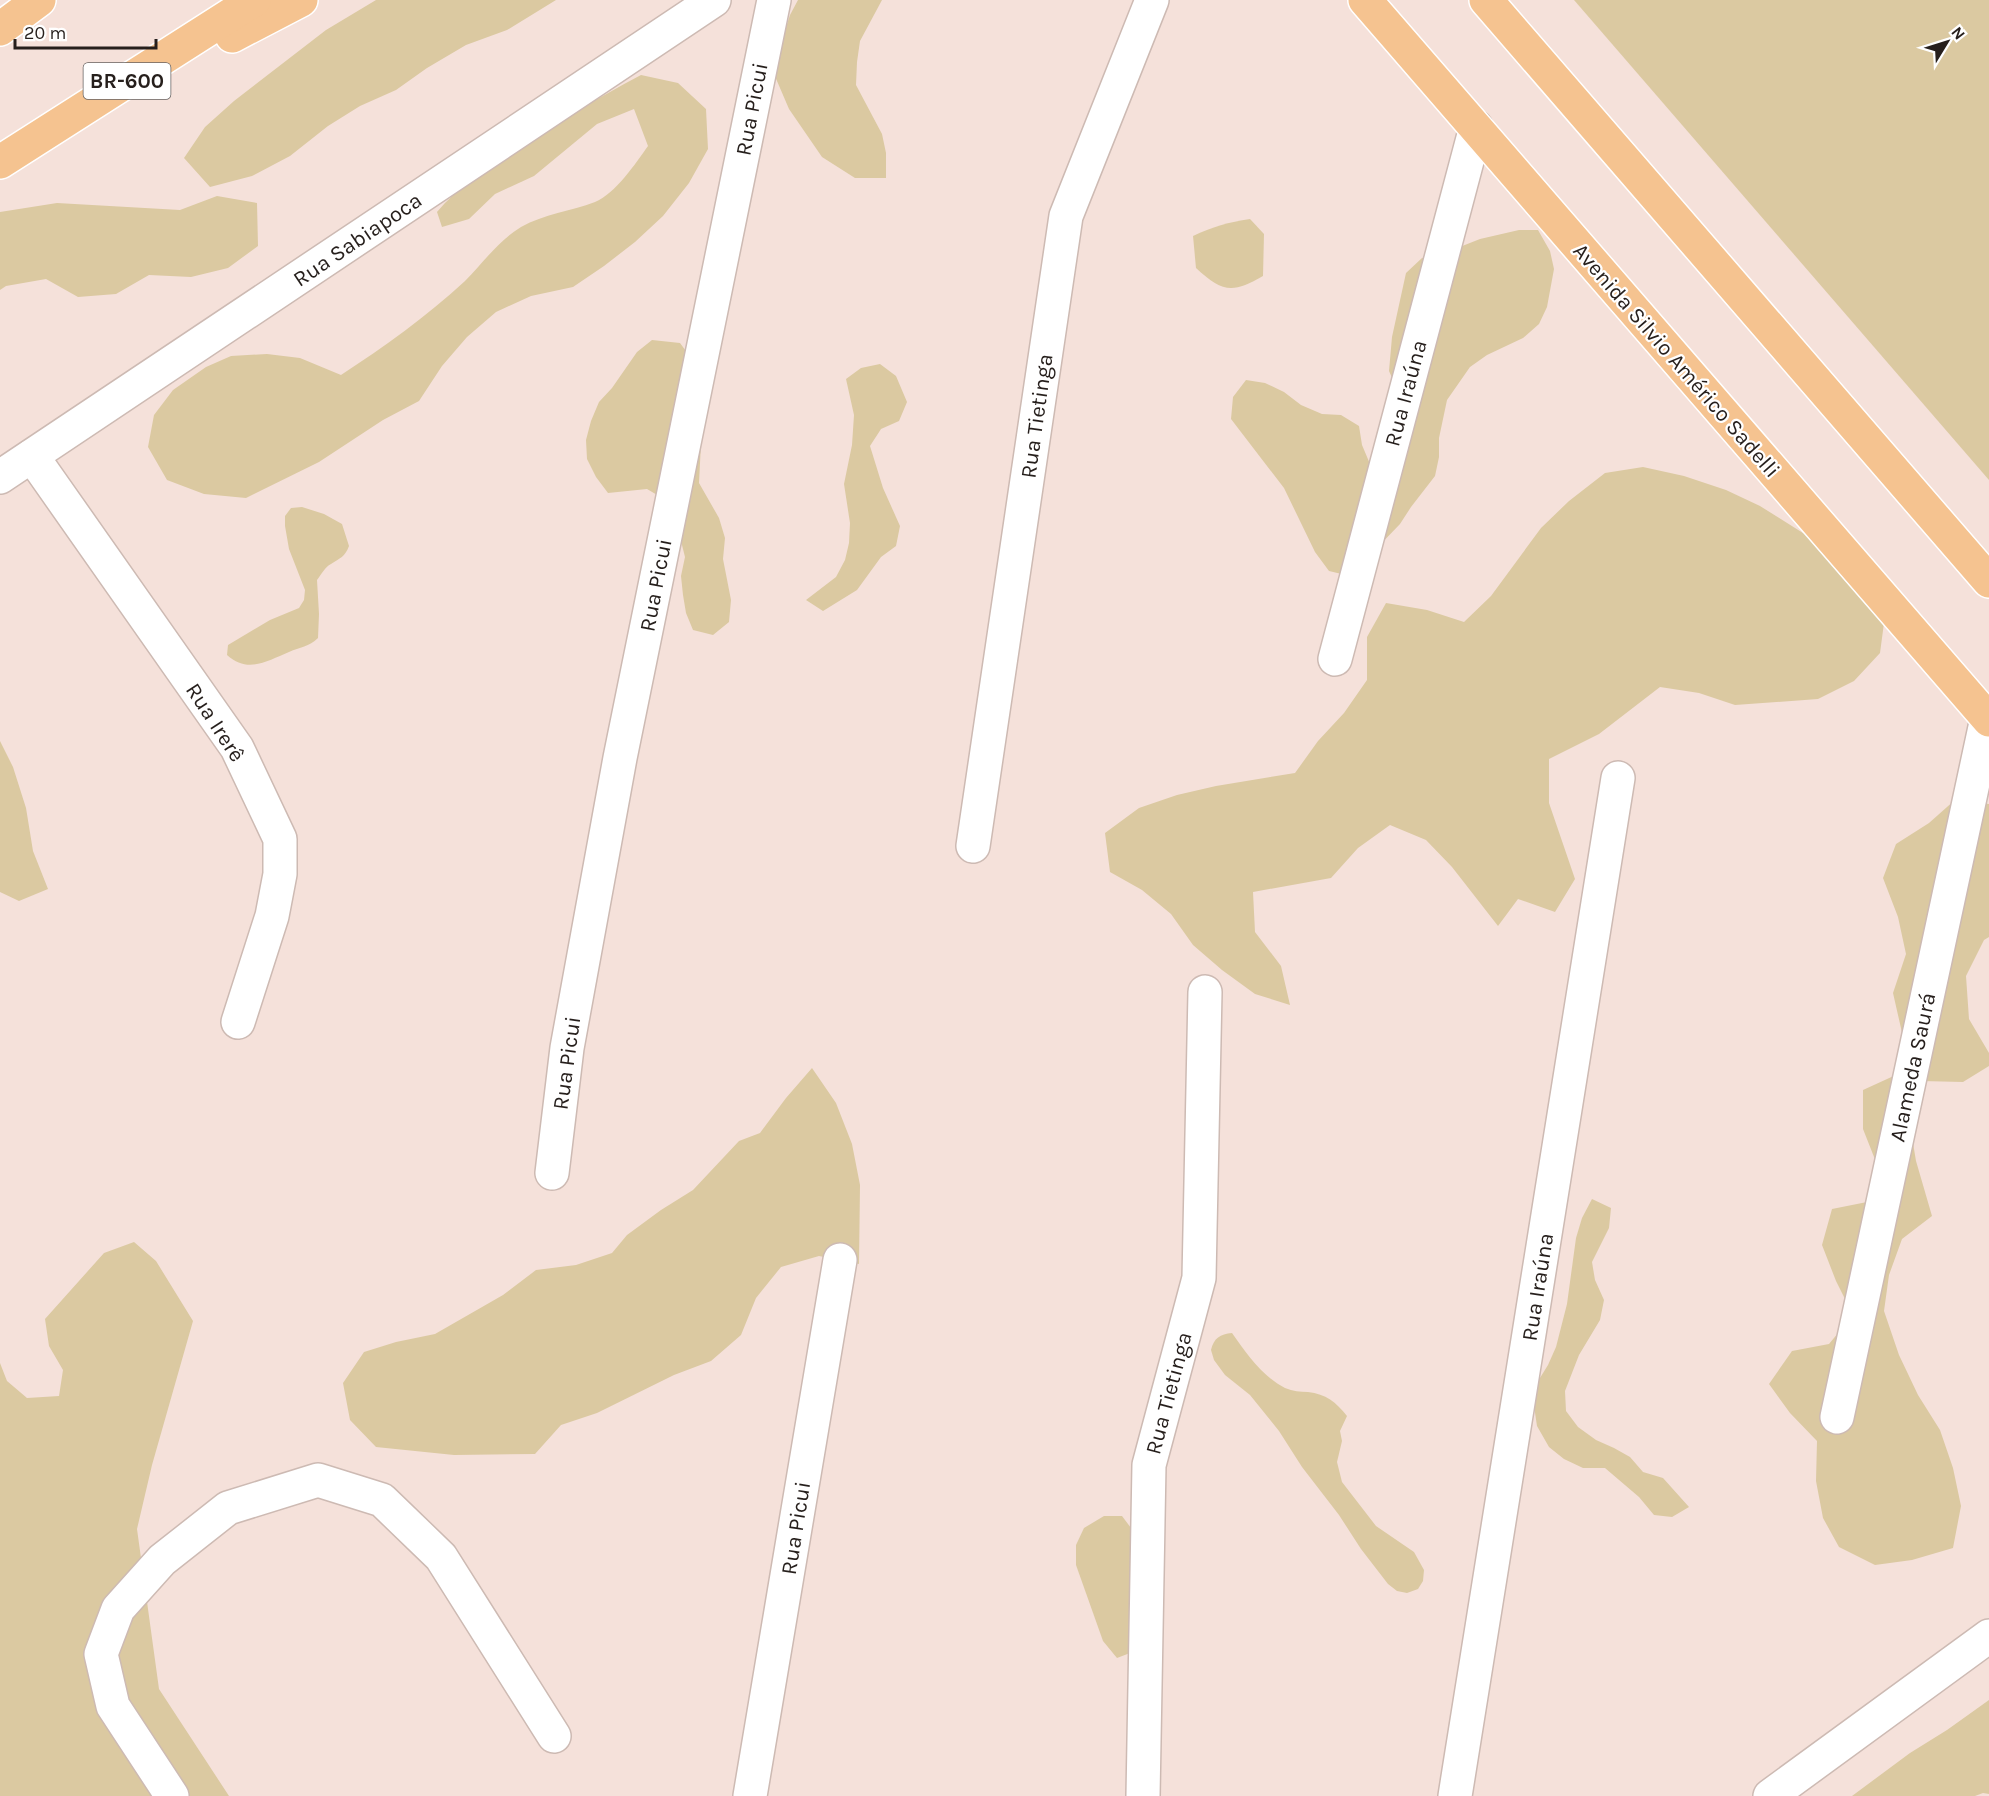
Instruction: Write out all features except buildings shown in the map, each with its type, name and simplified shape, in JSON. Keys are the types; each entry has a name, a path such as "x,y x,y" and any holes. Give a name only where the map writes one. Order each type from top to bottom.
{"main road":[{"path":"0,23 22,0"},
{"path":"0,28 39,0"},
{"name":"BR-600","path":"0,162 254,0"},
{"path":"49,131 302,0"},
{"name":"Avenida Silvio Américo Sadelli","path":"1365,0 1988,719"},
{"path":"1486,0 1989,581"}],"street":[{"name":"Rua Sabiapoca","path":"0,477 714,0"},
{"name":"Rua Picui","path":"552,1173 567,1048 620,758 774,0"},
{"name":"Rua Tietinga","path":"973,846 1066,216 1152,0"},
{"name":"Rua Iraúna","path":"1335,659 1476,127"},
{"name":"Rua Irerê","path":"32,456 237,748 280,839 280,874 272,916 238,1022"},
{"name":"Alameda Saurá","path":"1837,1417 1988,719"},
{"name":"Rua Iraúna","path":"1455,1796 1618,778"},
{"name":"Rua Tietinga","path":"1143,1796 1149,1465 1199,1278 1205,992"},
{"name":"Rua Picui","path":"750,1796 840,1260"},
{"path":"172,1796 112,1706 101,1654 118,1609 162,1560 228,1508 318,1480 382,1500 441,1557 554,1736"},
{"path":"1774,1795 1989,1636"}],"shaded area":[{"path":"376,0 556,0 507,30 466,45 396,90 360,106 328,126 290,156 252,176 210,187 184,158 205,127 234,101 326,30"},
{"path":"798,0 882,0 860,41 856,85 882,134 886,153 886,178 855,178 822,157 789,109 774,74 784,33"},
{"path":"1574,0 1989,0 1989,480"},
{"path":"641,75 678,83 706,109 708,149 689,183 663,216 635,242 573,287 531,296 496,312 467,337 442,366 419,401 383,420 319,462 246,498 204,494 167,480 148,447 154,415 173,390 206,367 231,356 267,354 300,358 341,375 436,307 465,281 498,245 521,227 603,198 624,177 648,146 634,109 597,124 534,176 495,194 469,219 442,227 437,212 480,173 509,153 574,112"},
{"path":"217,196 257,203 258,246 228,268 191,277 149,275 116,294 78,297 46,279 6,286 0,290 0,212 57,203 180,210"},
{"path":"1250,219 1264,234 1263,276 1235,288 1220,286 1196,268 1193,236 1221,225"},
{"path":"1519,230 1538,230 1550,251 1554,269 1547,307 1539,324 1523,338 1487,355 1470,367 1447,400 1439,438 1439,457 1435,476 1400,524 1350,576 1329,571 1315,552 1284,488 1231,419 1233,397 1246,380 1265,383 1284,392 1301,405 1322,414 1341,415 1359,426 1362,445 1370,464 1398,391 1389,371 1392,337 1406,273 1422,258 1442,254 1480,239"},
{"path":"652,340 680,343 691,358 700,422 699,483 719,518 725,538 723,559 731,600 729,622 713,635 693,630 686,613 681,576 685,557 680,537 664,499 647,489 608,493 596,477 587,459 586,440 599,402 612,388 637,352"},
{"path":"880,364 896,376 907,402 899,421 881,429 870,446 883,488 900,526 896,546 881,557 857,590 823,611 806,600 836,577 845,560 849,543 850,523 844,484 852,445 854,415 846,379 861,368"},
{"path":"1643,467 1684,476 1726,490 1760,506 1830,552 1884,623 1880,653 1854,681 1818,699 1735,705 1699,693 1660,687 1599,734 1549,759 1549,803 1575,879 1555,912 1518,899 1498,926 1452,867 1426,840 1390,825 1358,848 1331,878 1253,892 1255,932 1281,966 1290,1005 1255,994 1222,970 1193,945 1171,914 1142,890 1110,872 1105,833 1139,808 1177,795 1216,786 1295,773 1318,741 1344,713 1367,680 1367,637 1386,603 1427,610 1464,622 1491,596 1541,528 1569,501 1605,473"},
{"path":"302,507 324,514 342,524 349,546 344,555 327,567 317,580 318,638 308,645 265,662 242,664 227,655 228,645 270,620 299,608 304,600 305,590 289,549 285,526 285,516 291,508"},
{"path":"0,741 13,767 26,808 33,851 48,889 19,901 0,892"},
{"path":"1956,799 1989,804 1989,937 1984,940 1966,976 1969,1019 1989,1053 1989,1066 1963,1082 1921,1081 1909,1119 1916,1161 1932,1216 1902,1239 1889,1275 1884,1311 1899,1355 1918,1395 1940,1430 1953,1468 1961,1506 1953,1548 1912,1560 1875,1565 1839,1547 1823,1518 1816,1481 1817,1441 1790,1413 1769,1384 1792,1351 1829,1344 1853,1315 1822,1245 1832,1209 1872,1201 1876,1162 1863,1129 1863,1090 1898,1074 1903,1037 1893,993 1906,954 1898,917 1883,878 1896,844 1929,823"},
{"path":"812,1068 836,1103 852,1144 860,1185 859,1264 819,1256 781,1267 756,1298 741,1335 711,1361 674,1375 597,1413 561,1425 535,1454 454,1455 376,1447 350,1420 343,1383 364,1352 396,1342 435,1334 503,1295 536,1270 576,1265 612,1253 627,1235 693,1190 739,1141 760,1133"},
{"path":"1592,1199 1611,1208 1609,1228 1592,1262 1595,1280 1604,1300 1600,1320 1579,1355 1565,1391 1566,1411 1578,1427 1596,1440 1630,1457 1643,1472 1663,1478 1689,1507 1672,1517 1654,1515 1639,1497 1605,1468 1583,1468 1564,1459 1549,1447 1537,1426 1534,1406 1535,1386 1556,1347 1567,1304 1576,1238 1582,1218"},
{"path":"134,1242 156,1261 193,1321 152,1465 137,1529 159,1689 229,1796 0,1796 0,1363 7,1381 27,1398 59,1396 63,1370 49,1346 45,1319 104,1253"},
{"path":"1232,1333 1269,1378 1285,1388 1325,1397 1335,1403 1347,1416 1340,1431 1342,1441 1337,1462 1342,1482 1376,1526 1414,1552 1424,1570 1423,1581 1418,1589 1407,1593 1397,1591 1388,1584 1302,1467 1279,1431 1250,1395 1225,1375 1214,1360 1211,1350 1214,1342 1224,1334"},
{"path":"1104,1516 1122,1516 1134,1532 1130,1653 1117,1658 1103,1641 1076,1565 1076,1545 1084,1528"},
{"path":"1989,1700 1989,1794 1852,1796 1910,1753"}]}
